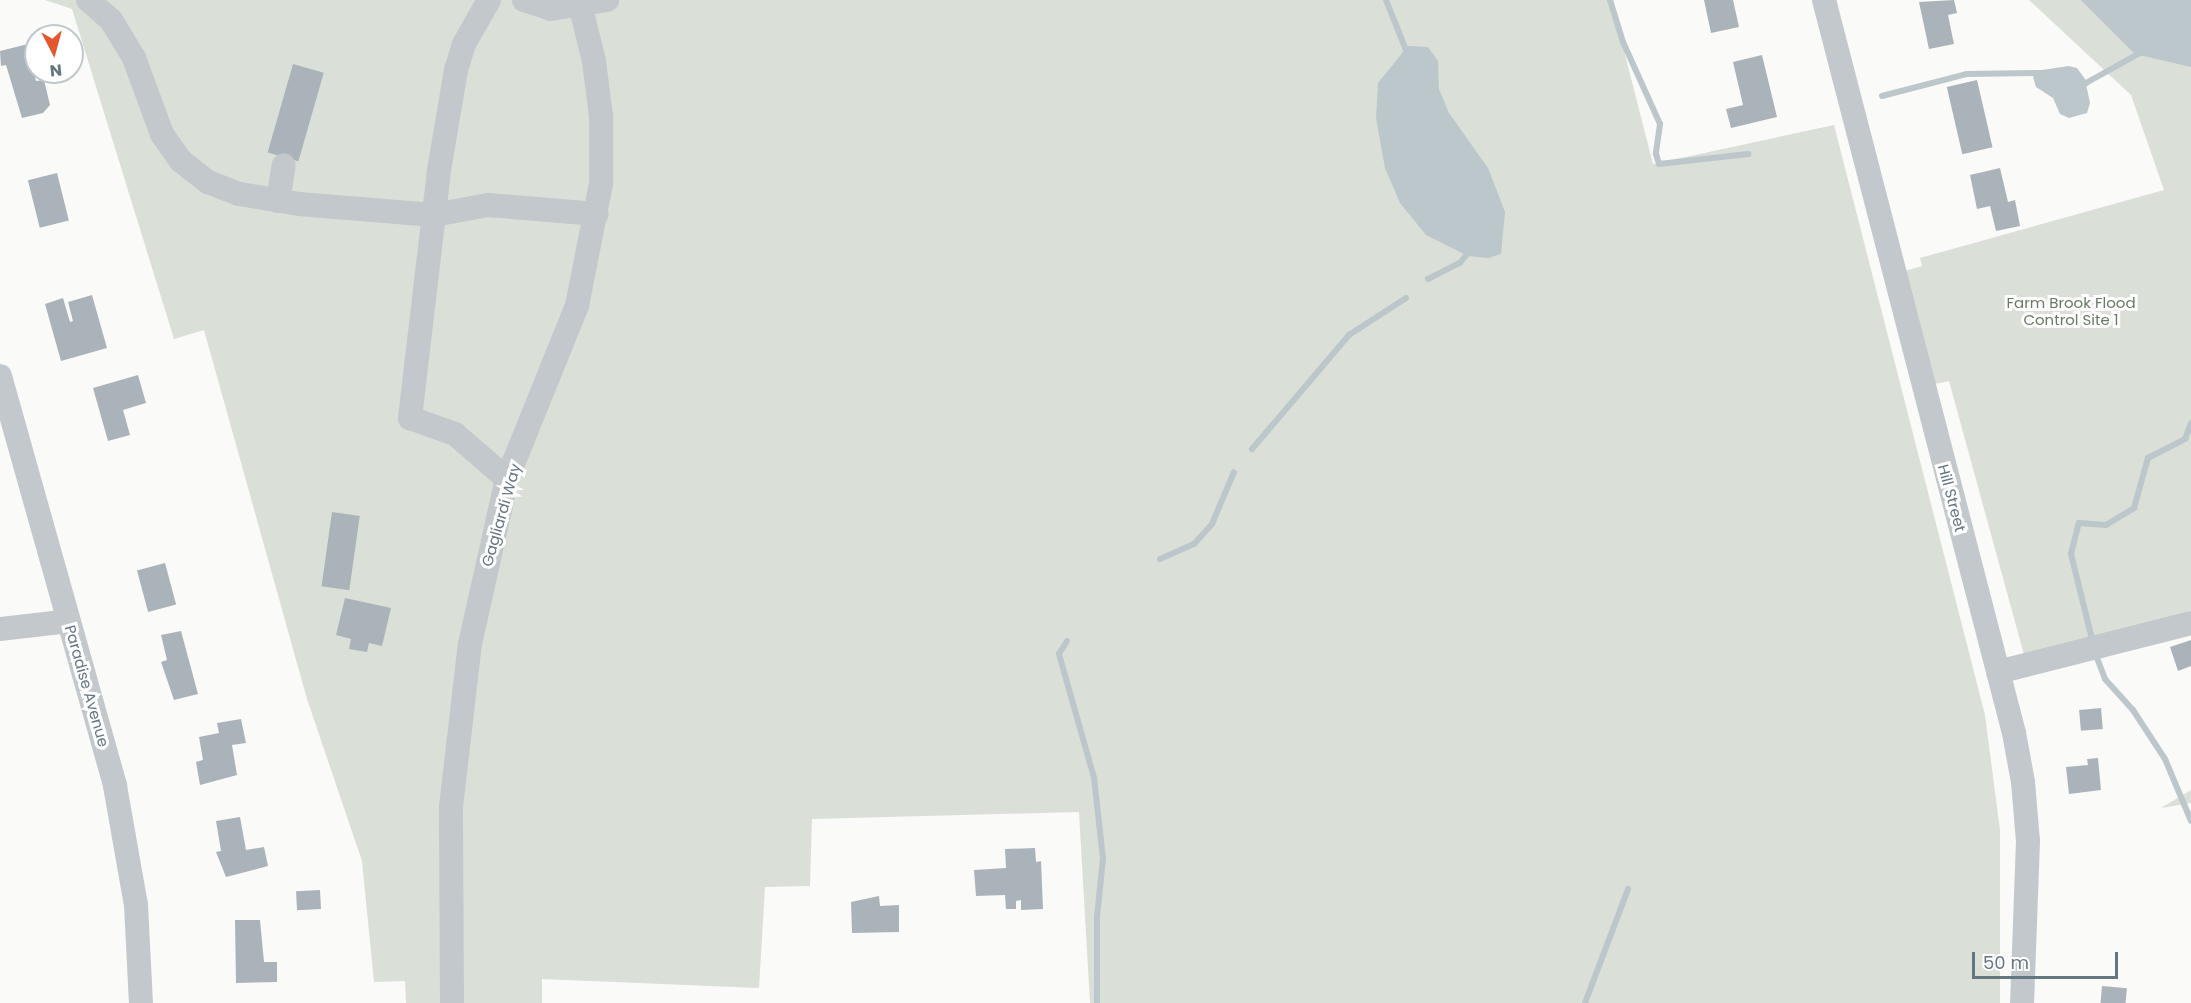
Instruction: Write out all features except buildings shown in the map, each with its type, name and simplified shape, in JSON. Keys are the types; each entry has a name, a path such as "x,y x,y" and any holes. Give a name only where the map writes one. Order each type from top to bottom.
{"street":[{"path":"88,0 111,20 134,58 162,134 181,161 208,182 240,194 278,201 434,215 488,206 597,214"},
{"path":"489,0 459,57 434,215 410,418 455,434 507,479"},
{"path":"524,0 551,9 580,2 607,0"},
{"name":"Hill Street","path":"1824,0 2014,733 2026,813 2022,1003"},
{"name":"Gagliardi Way","path":"452,1003 450,807 455,749 470,644 507,479 577,306 597,214 603,156 601,116 580,2"},
{"path":"278,201 284,165"},
{"name":"Paradise Avenue","path":"0,376 115,786 136,905 141,1003"},
{"path":"0,629 69,621"},
{"path":"1998,672 2191,623"}],"green space":[{"path":"45,0 1611,0 1653,164 1834,125 1985,715 2000,830 2000,1003 1090,1003 1079,812 812,819 810,886 765,887 759,988 542,979 542,1003 406,1003 405,981 374,982 362,861 307,699 204,330 174,339 84,48 84,24 77,24 72,9"},
{"name":"Farm Brook Flood Control Site 1","path":"2029,0 2191,0 2191,631 2029,673 1949,381 1935,384 1905,271 1922,266 1920,258 2164,190 2131,95"},
{"path":"2191,790 2191,803 2161,808"}],"shaded area":[{"path":"2081,0 2191,0 2191,67 2135,54"},
{"path":"1408,46 1428,47 1438,61 1439,89 1449,113 1488,168 1505,212 1501,254 1488,258 1468,256 1426,235 1400,203 1385,168 1376,118 1378,83"},
{"path":"2069,66 2077,68 2085,79 2090,103 2087,113 2069,118 2060,114 2053,98 2036,87 2033,77 2035,71"}],"waterway":[{"path":"1386,0 1408,55"},
{"path":"1610,0 1623,42 1660,124 1656,154 1659,164 1748,154"},
{"path":"2079,82 2086,83 2142,52"},
{"path":"1882,96 1967,74 2040,73"},
{"path":"1428,279 1460,263 1470,250"},
{"path":"1252,449 1349,335 1406,298"},
{"path":"2092,639 2071,554 2079,523 2106,525 2134,508 2148,458 2185,439 2191,423"},
{"path":"1160,559 1194,544 1212,524 1234,472"},
{"path":"1067,641 1059,654 1094,778 1103,858 1097,917 1097,1003"},
{"path":"2097,658 2105,679 2133,710 2165,759 2191,821"},
{"path":"1585,1003 1628,889"}]}
